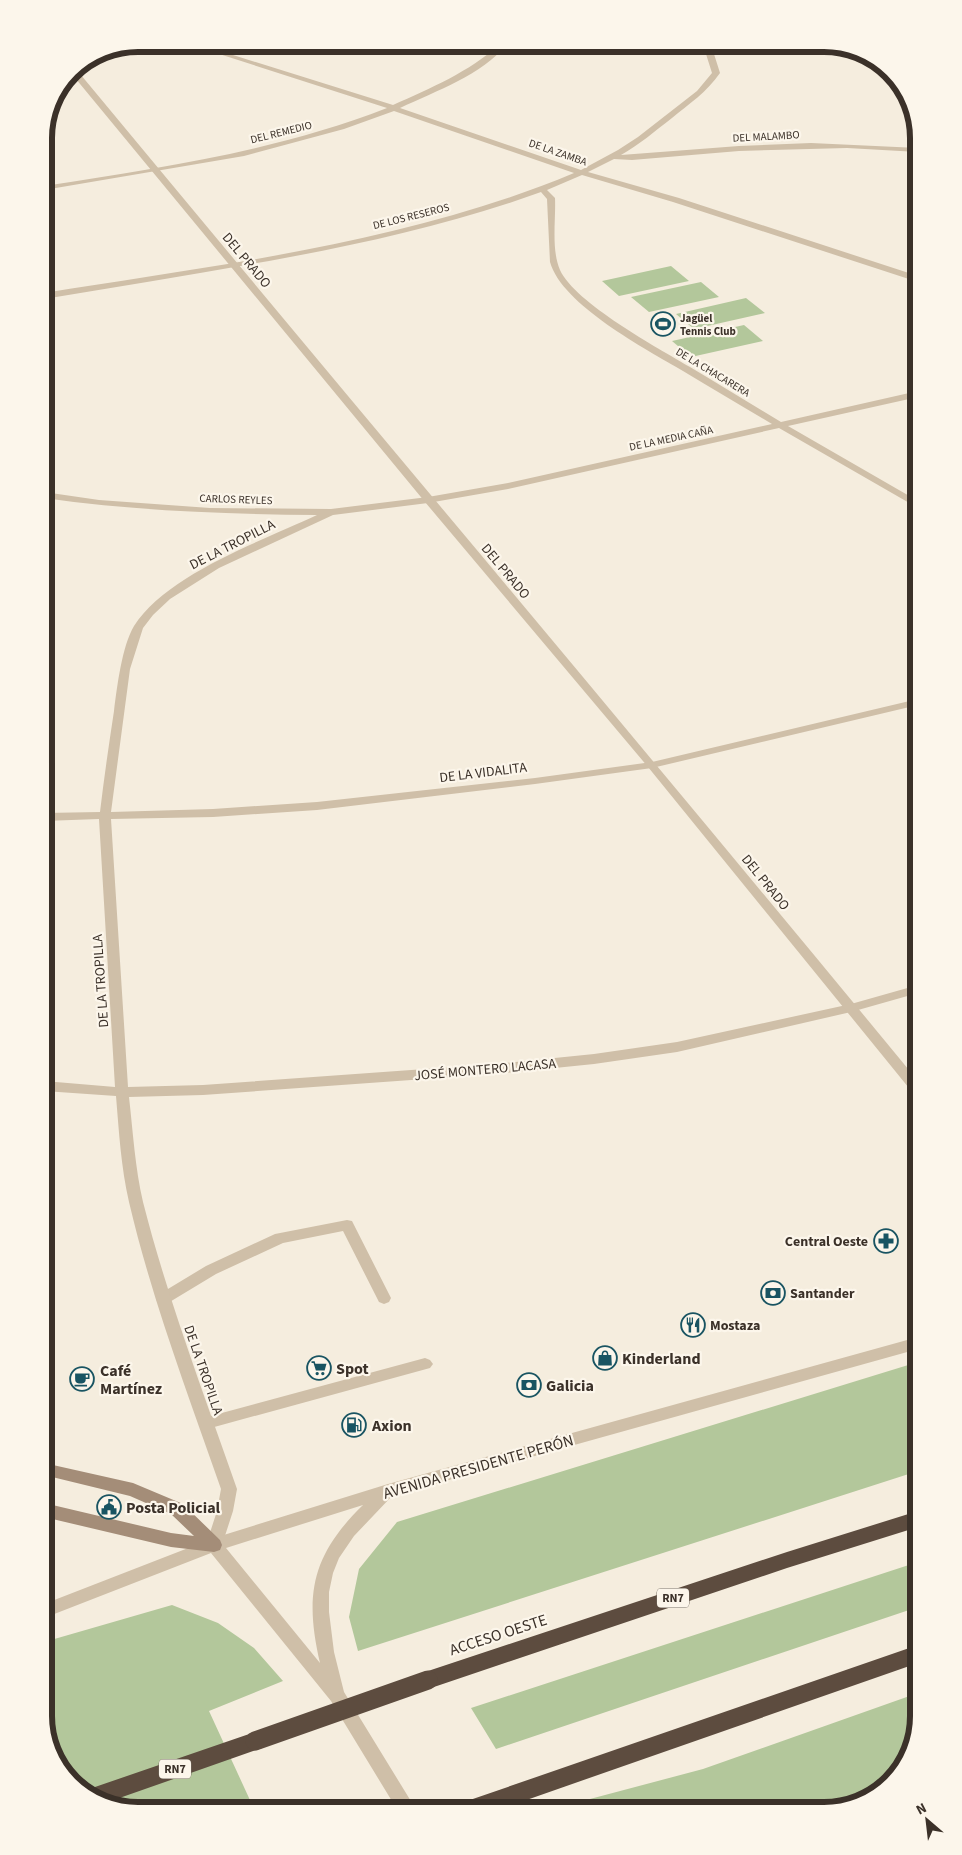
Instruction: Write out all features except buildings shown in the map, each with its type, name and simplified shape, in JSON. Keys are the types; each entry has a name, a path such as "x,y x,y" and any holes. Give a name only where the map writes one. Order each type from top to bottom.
{"highway":[{"name":"ACCESO OESTE","path":"103,1794 428,1680 787,1560 909,1522"},
{"path":"491,1802 909,1657"}],"main road":[{"path":"52,1471 133,1490 160,1501 177,1509 214,1545"},
{"path":"52,1512 171,1540 214,1545"}],"street":[{"name":"DE LA ZAMBA","path":"217,52 394,108 580,172 676,200 909,276"},
{"name":"DEL REMEDIO","path":"53,187 155,170 292,142 336,130 394,108 475,68 494,53"},
{"name":"DE LOS RESEROS","path":"53,295 233,265 371,238 478,211 542,189 614,156 631,146 691,99 713,79 716,73 710,53"},
{"name":"DEL PRADO","path":"79,77 428,500 652,765 909,1079"},
{"name":"DEL MALAMBO","path":"614,156 632,158 775,146 869,146 909,149"},
{"name":"DE LA CHACARERA","path":"542,189 552,198 556,270 576,295 640,340 781,426 909,500"},
{"name":"DE LA MEDIA CAÑA","path":"428,500 508,486 909,396"},
{"name":"CARLOS REYLES","path":"53,496 99,503 210,511 331,512 428,500"},
{"name":"DE LA TROPILLA","path":"214,1545 225,1511 229,1489 162,1299 136,1201 128,1155 122,1092 105,816 125,669 138,628 149,613 166,598 215,566 331,512"},
{"name":"DE LA VIDALITA","path":"53,818 213,813 317,806 431,794 652,765 909,704"},
{"name":"JOSÉ MONTERO LACASA","path":"52,1087 122,1092 213,1089 495,1069 594,1059 677,1047 851,1008 909,992"},
{"path":"162,1299 211,1270 280,1238 347,1225 384,1298"},
{"name":"AVENIDA PRESIDENTE PERÓN","path":"52,1608 214,1545 388,1491 909,1346"},
{"path":"207,1423 425,1364"},
{"path":"337,1696 321,1627 320,1599 324,1573 343,1537 388,1491"},
{"path":"214,1545 337,1696 402,1802"}],"green space":[{"path":"671,266 689,281 619,296 602,281"},
{"path":"701,282 719,297 649,312 631,297"},
{"path":"746,298 765,313 694,329 676,314"},
{"path":"744,325 763,341 691,357 672,341"},
{"path":"909,1365 909,1474 358,1651 349,1617 359,1569 397,1522"},
{"path":"909,1565 909,1610 496,1749 471,1708"},
{"path":"172,1605 218,1623 254,1648 283,1681 209,1711 251,1802 121,1801 95,1791 86,1785 64,1760 54,1734 52,1717 52,1640"},
{"path":"909,1696 909,1728 901,1755 888,1773 876,1785 857,1796 841,1801 824,1802 583,1802 703,1769"}],"place":[{"name":"Jagüel Tennis Club","path":"663,324"},
{"name":"Central Oeste","path":"886,1241"},
{"name":"Santander","path":"773,1293"},
{"name":"Mostaza","path":"693,1325"},
{"name":"Kinderland","path":"605,1358"},
{"name":"Spot","path":"319,1368"},
{"name":"Café Martínez","path":"82,1379"},
{"name":"Galicia","path":"529,1385"},
{"name":"Axion","path":"354,1425"},
{"name":"Posta Policial","path":"109,1507"}]}
